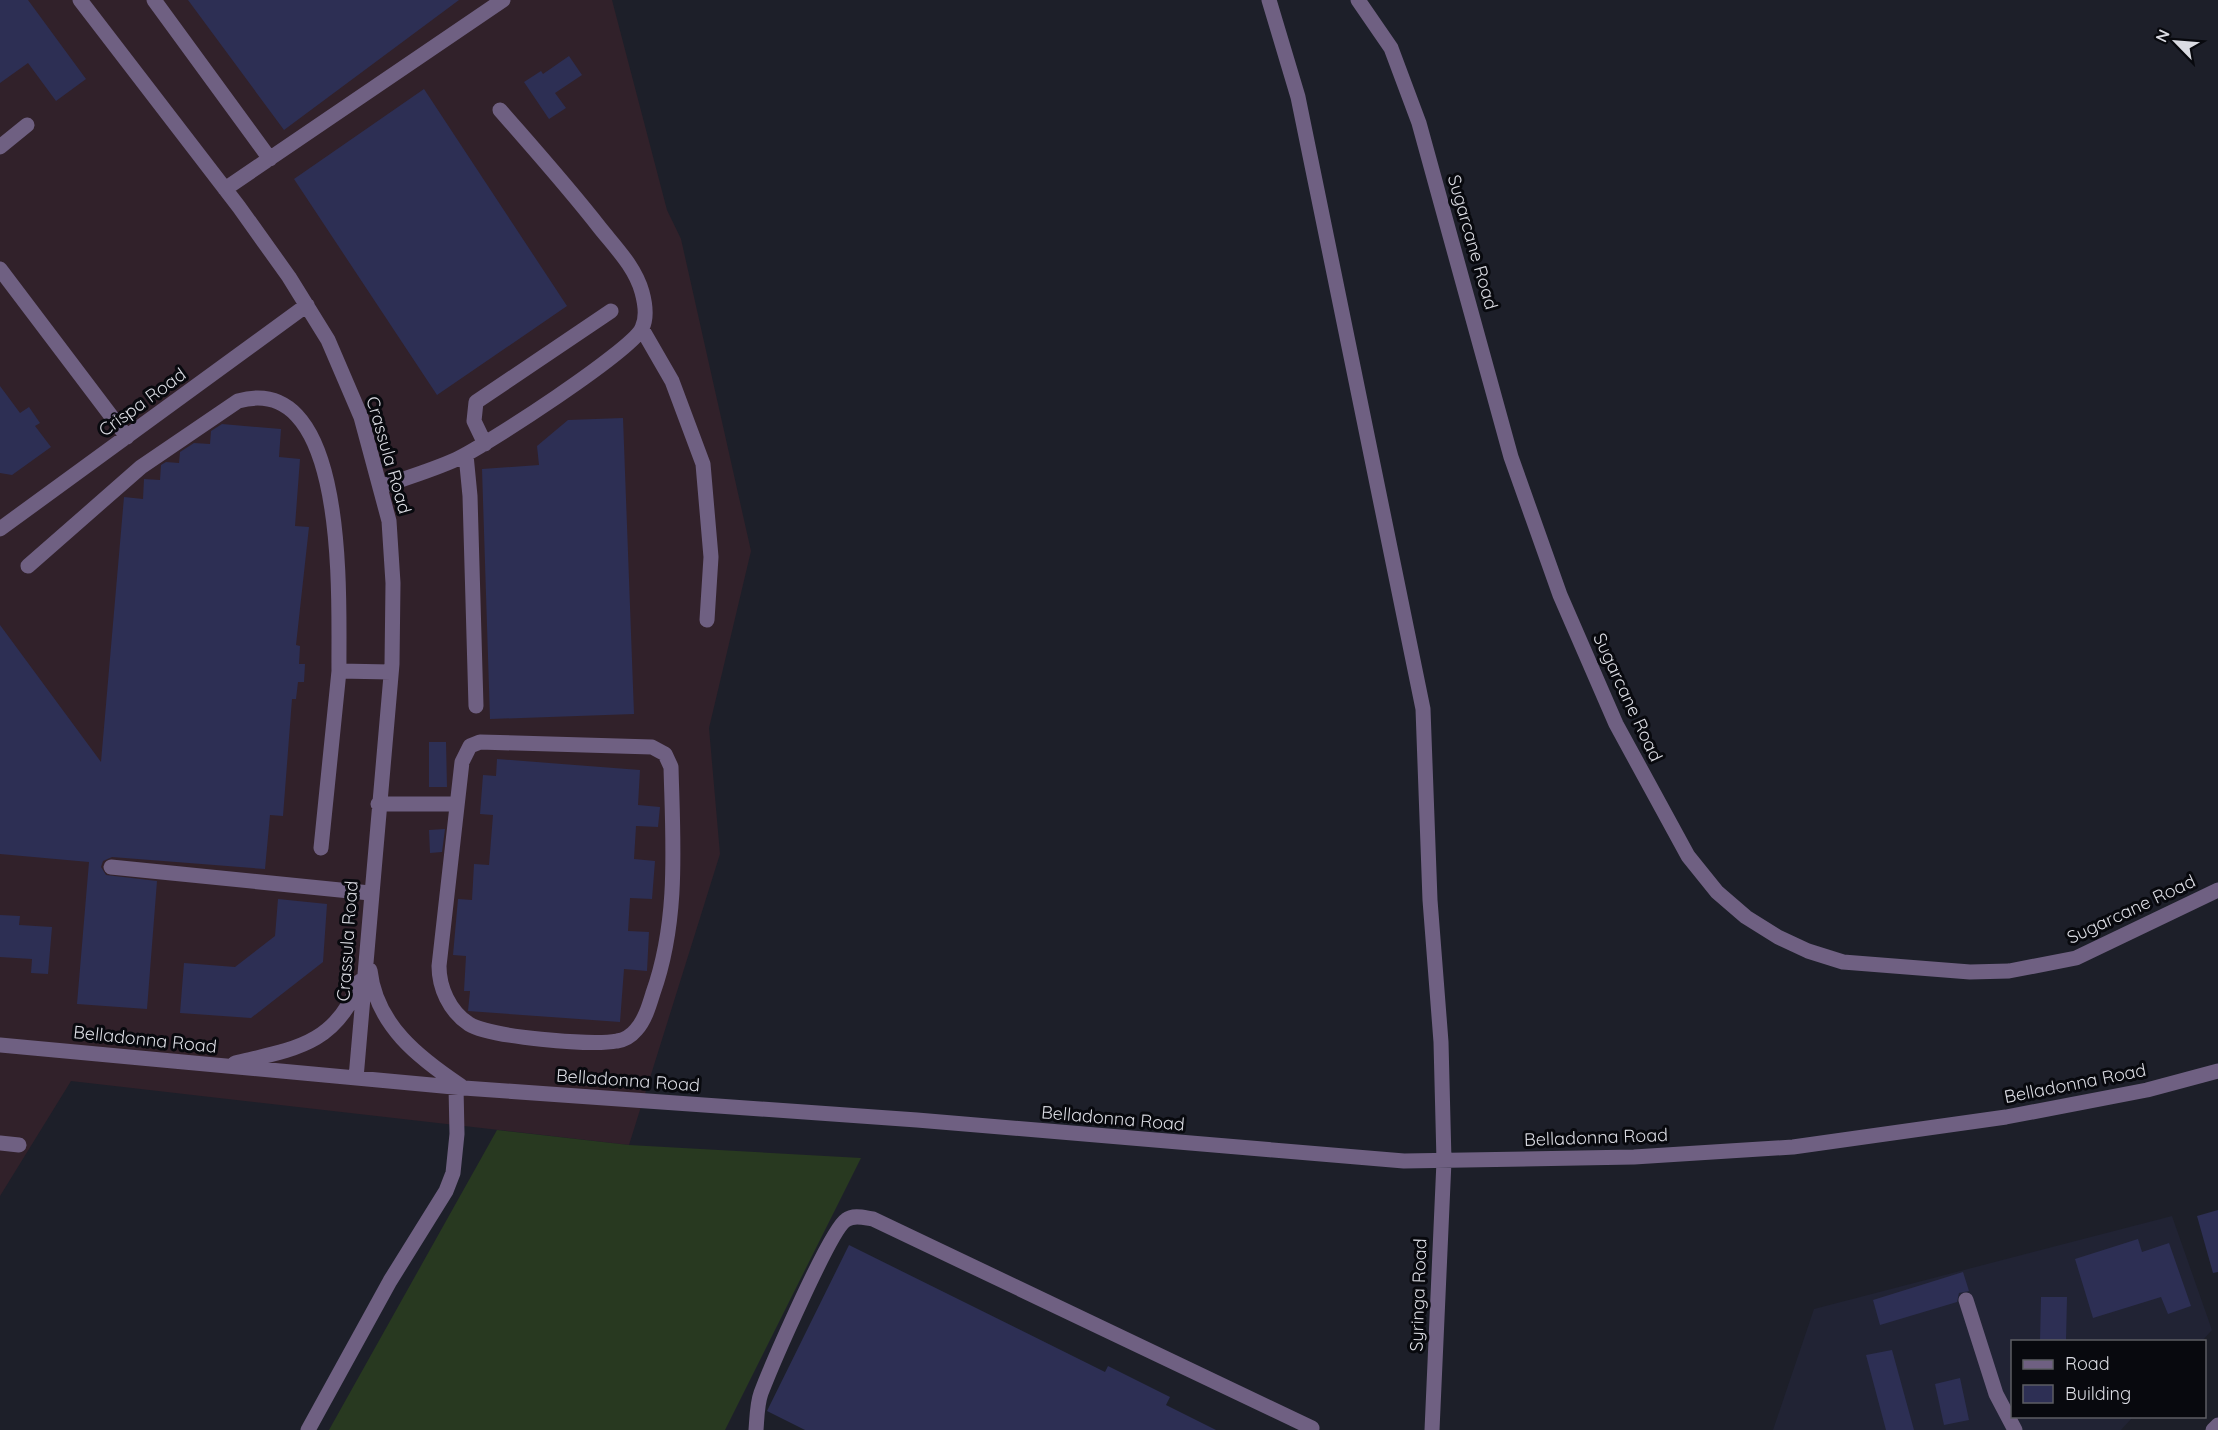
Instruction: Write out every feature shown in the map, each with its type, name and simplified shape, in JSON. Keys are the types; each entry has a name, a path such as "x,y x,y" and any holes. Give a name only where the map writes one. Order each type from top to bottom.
{"street":[{"name":"Crassula Road","path":"80,0 225,189 289,277 328,340 361,417 389,520 393,583 391,672 365,946 356,1078"},
{"path":"154,0 270,159"},
{"path":"225,189 503,0"},
{"name":"Syringa Road","path":"1269,0 1298,97 1424,709 1432,933 1441,1042 1444,1161 1432,1430"},
{"name":"Sugarcane Road","path":"1358,0 1391,48 1419,123 1511,457 1560,595 1616,724 1688,856 1717,891 1746,917 1778,937 1808,951 1843,962 1970,972 2009,971 2076,958 2218,890"},
{"path":"380,487 466,454 485,444 614,357 636,339 642,329 645,318 642,293 628,264 569,188 500,110"},
{"path":"0,147 27,125"},
{"path":"0,268 127,437"},
{"name":"Crispa Road","path":"0,529 306,305"},
{"path":"485,444 474,421 476,402 611,311"},
{"path":"642,329 672,381 704,464 711,557 707,620"},
{"path":"28,566 141,467 238,401 252,397 277,400 299,417 313,440 326,473 337,552 339,671 321,848"},
{"path":"466,454 470,496 476,706"},
{"path":"339,671 391,672"},
{"path":"480,742 652,747 665,754 671,767 672,916 662,967 652,995 641,1022 628,1038 597,1042 495,1034 476,1028 460,1017 439,985 456,804 464,753 470,746 480,742"},
{"path":"378,804 456,804"},
{"path":"111,867 370,893"},
{"path":"308,1430 390,1281 446,1191 453,1173 460,1087 422,1058 396,1033 376,996 365,946"},
{"path":"221,1066 291,1051 318,1039 330,1029 348,1006 365,967"},
{"name":"Belladonna Road","path":"0,1045 460,1087 917,1120 1404,1161 1634,1157 1792,1147 2006,1117 2146,1090 2218,1071"},
{"path":"0,1143 19,1145"},
{"path":"756,1430 760,1396 808,1288 839,1227 848,1218 858,1216 873,1219 1312,1428"},
{"path":"1966,1300 1996,1394 2015,1430"},
{"path":"2213,1430 2218,1425"}],"shaded area":[{"path":"0,0 612,0 667,210 681,239 751,551 709,728 720,854 629,1145 71,1081 0,1196"},
{"path":"2172,1216 2212,1330 2203,1340 2011,1340 2011,1418 2132,1418 2121,1430 1773,1430 1814,1309"}],"green space":[{"path":"497,1130 629,1145 861,1158 725,1430 329,1430"}],"building":[{"path":"0,0 28,0 86,79 56,101 28,63 0,83"},
{"path":"188,0 459,0 284,130"},
{"path":"569,56 582,75 555,93 566,108 549,119 524,82 541,71 543,74"},
{"path":"424,89 567,306 437,395 294,179"},
{"path":"0,386 20,413 29,407 40,423 35,426 51,447 12,475 0,473"},
{"path":"623,418 634,714 490,719 482,469 539,465 537,446 568,420"},
{"path":"222,424 281,429 279,457 300,459 295,526 309,527 296,645 300,646 299,664 305,664 304,682 298,682 296,699 292,699 283,816 270,815 265,869 112,857 103,861 101,867 106,875 157,881 147,1009 77,1004 89,862 0,854 0,625 101,762 124,497 143,499 144,479 160,480 161,465 166,462 179,463 180,452 194,443 210,444 211,431"},
{"path":"429,742 446,742 447,787 429,787"},
{"path":"497,759 640,770 638,805 660,807 658,827 636,826 634,859 655,861 652,899 630,898 628,931 649,932 647,971 624,969 620,1022 468,1011 470,991 464,991 466,956 453,955 458,899 472,900 474,864 489,865 493,815 480,814 483,775 496,776"},
{"path":"445,829 442,852 430,853 429,830"},
{"path":"278,899 327,904 323,962 251,1018 180,1013 184,963 235,967 275,936"},
{"path":"0,915 20,916 19,925 52,927 48,974 31,973 32,959 0,957"},
{"path":"2218,1210 2218,1272 2213,1273 2197,1216"},
{"path":"2138,1239 2142,1252 2169,1243 2191,1306 2168,1314 2161,1297 2093,1318 2075,1259"},
{"path":"849,1245 1105,1372 1108,1366 1170,1397 1166,1405 1216,1430 805,1430 767,1411"},
{"path":"1963,1272 1969,1291 1959,1293 1957,1302 1880,1325 1873,1300"},
{"path":"2041,1297 2067,1297 2066,1340 2040,1340"},
{"path":"1892,1350 1914,1430 1886,1430 1866,1355"},
{"path":"1960,1378 1969,1420 1944,1425 1935,1384"}]}
